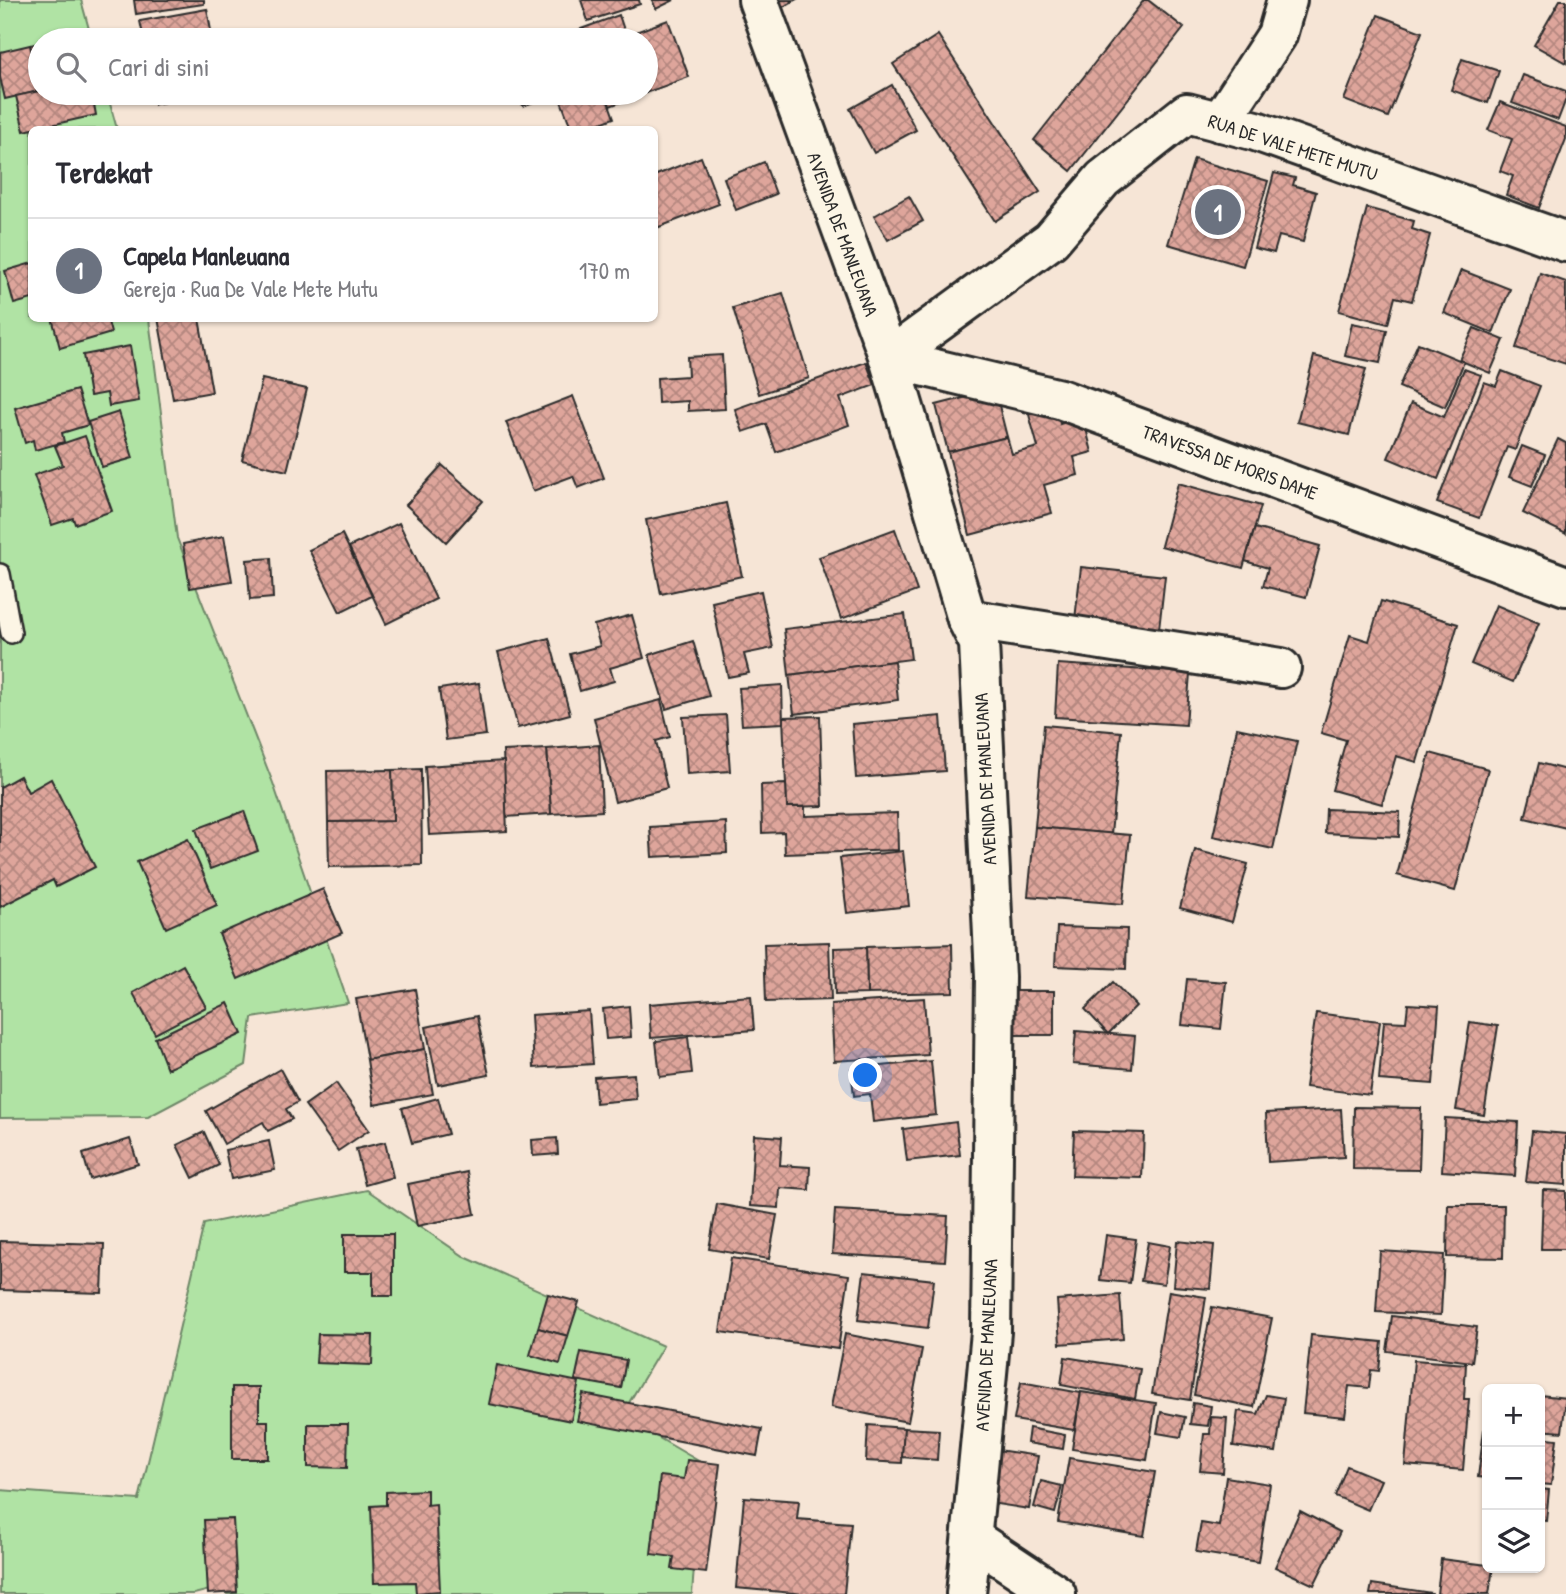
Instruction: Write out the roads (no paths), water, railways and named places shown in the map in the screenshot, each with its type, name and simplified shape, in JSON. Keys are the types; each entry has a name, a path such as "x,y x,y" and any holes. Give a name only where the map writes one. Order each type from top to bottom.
{"street":[{"name":"AVENIDA DE MANLEUANA","path":"758,0 889,358 967,619 979,643 995,977 991,1332 966,1594"},
{"path":"1220,122 1278,35 1287,0"},
{"name":"RUA DE VALE METE MUTU","path":"889,358 1051,240 1102,179 1186,113 1256,131 1566,242"},
{"name":"TRAVESSA DE MORIS DAME","path":"889,358 1060,399 1566,586"},
{"path":"967,619 1281,668"},
{"path":"972,1538 1056,1594"}],"lane":[{"path":"0,575 11,634"}],"place":[{"name":"Capela Manleuana","path":"1218,212"}]}
